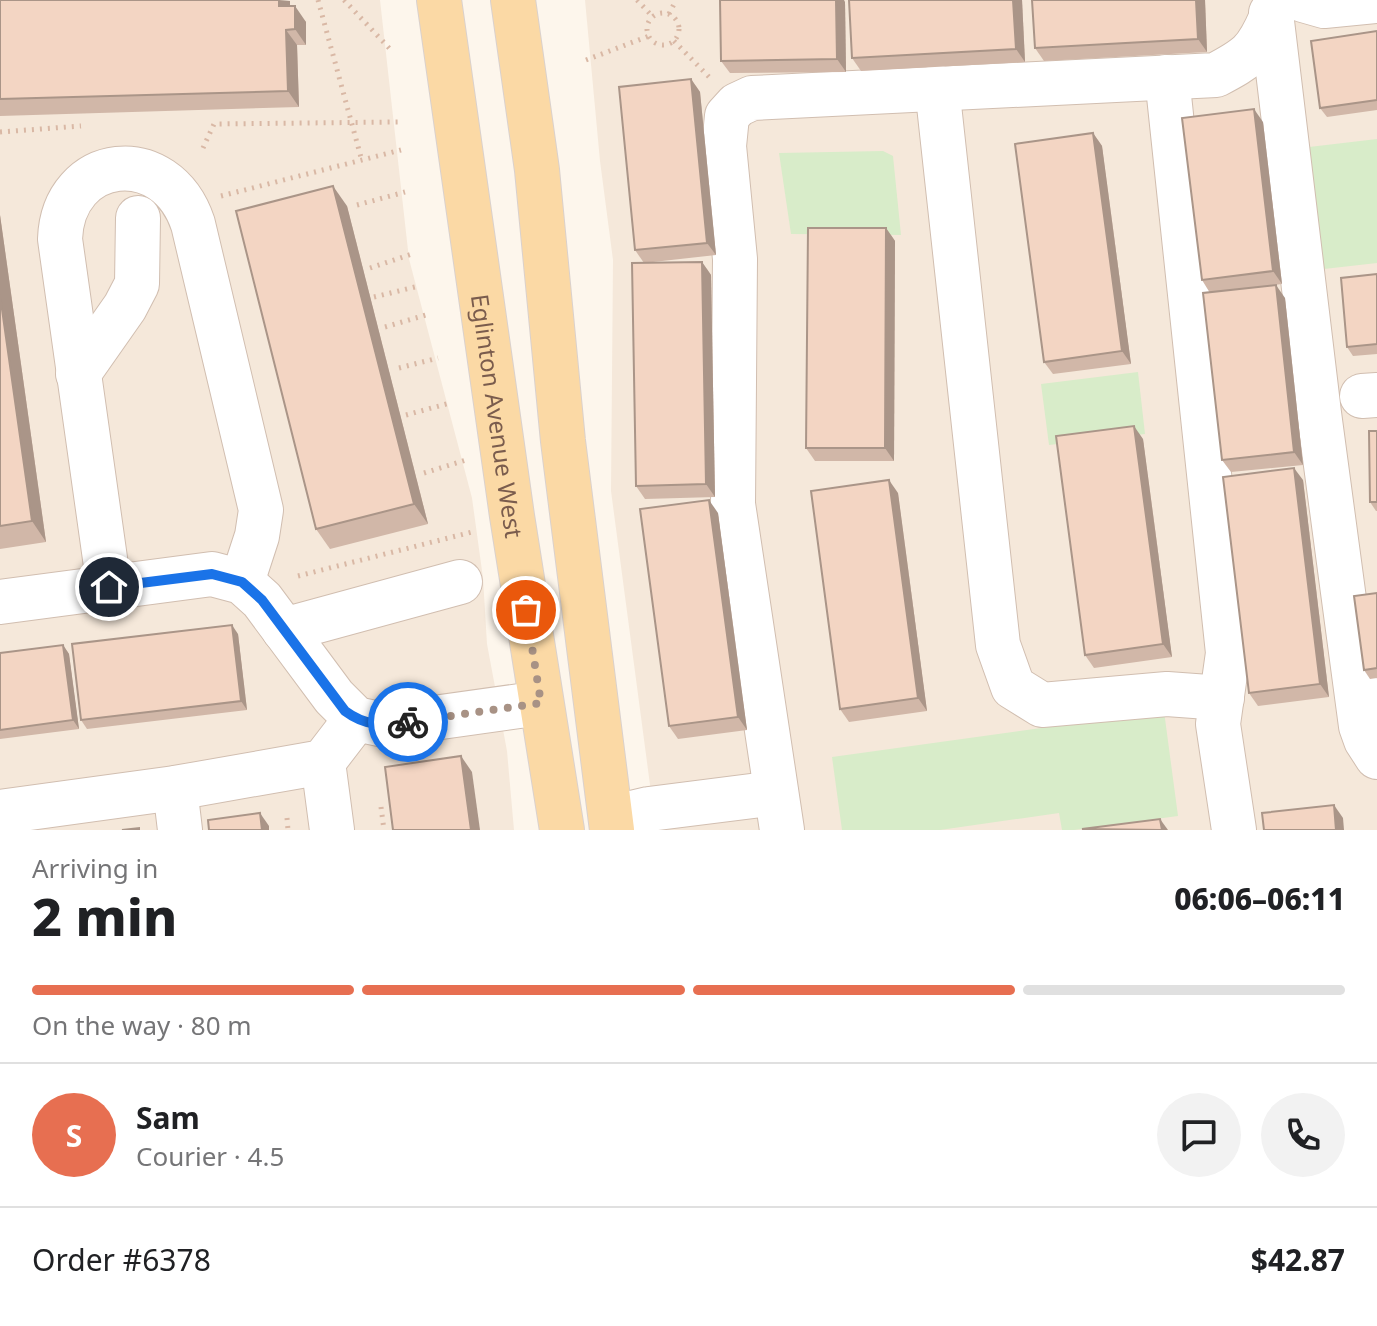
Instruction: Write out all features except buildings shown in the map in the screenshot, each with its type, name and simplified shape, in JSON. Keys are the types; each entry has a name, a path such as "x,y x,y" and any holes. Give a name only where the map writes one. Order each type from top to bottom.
{"main road":[{"name":"Eglinton Avenue West","path":"439,0 487,343 562,830"},
{"path":"513,0 537,170 563,441 612,824"}],"street":[{"path":"1282,6 1377,1"},
{"path":"612,824 649,809 779,812 733,504 735,259 724,146 727,116 737,105 752,98 1216,75 1242,62 1260,45 1282,6"},
{"path":"1282,6 1319,413 1361,726 1377,757"},
{"path":"1167,77 1228,653 1218,724 1234,830"},
{"path":"937,87 998,645 1013,687 1042,705 1167,694 1222,698"},
{"path":"109,587 60,239 63,211 70,198 96,175 124,170 156,174 178,192 193,224 261,510 257,536 242,582"},
{"path":"78,374 125,307 137,284 138,218"},
{"path":"0,602 212,574 242,582 262,600 334,697 356,719 384,725 541,703"},
{"path":"284,630 460,582"},
{"path":"0,812 178,809 323,762 356,719"},
{"path":"323,762 332,830"}],"path":[{"path":"318,0 362,162"},
{"path":"344,0 390,49"},
{"path":"637,0 653,17"},
{"path":"669,14 676,0"},
{"path":"669,14 676,20 679,29 674,41 660,44 649,36 648,26 653,17 669,14"},
{"path":"586,60 649,36"},
{"path":"674,41 737,105"},
{"path":"203,148 214,124 398,122"},
{"path":"0,132 81,126"},
{"path":"221,196 401,150"},
{"path":"357,205 405,192"},
{"path":"370,268 412,254"},
{"path":"374,297 419,286"},
{"path":"385,327 426,315"},
{"path":"399,368 438,358"},
{"path":"406,415 450,403"},
{"path":"424,473 466,460"},
{"path":"298,576 480,530"},
{"path":"381,807 384,830"},
{"path":"287,818 288,830"}],"shaded area":[{"path":"0,0 380,0 409,259 472,498 483,578 487,644 507,751 514,830 0,830"},
{"path":"585,0 1377,0 1377,830 656,830 611,491 613,260"}],"green space":[{"path":"1377,139 1377,263 1324,269 1309,147"},
{"path":"883,151 893,156 901,235 791,234 779,153"},
{"path":"1138,372 1145,434 1049,445 1041,384"},
{"path":"1164,711 1178,816 1074,830 1062,830 1059,813 940,830 842,830 832,757"}],"way so far":[{"path":"408,722 541,703 526,610"}],"route":[{"path":"109,587 212,574 242,582 262,600 345,711 356,719 374,725 408,722"}]}
